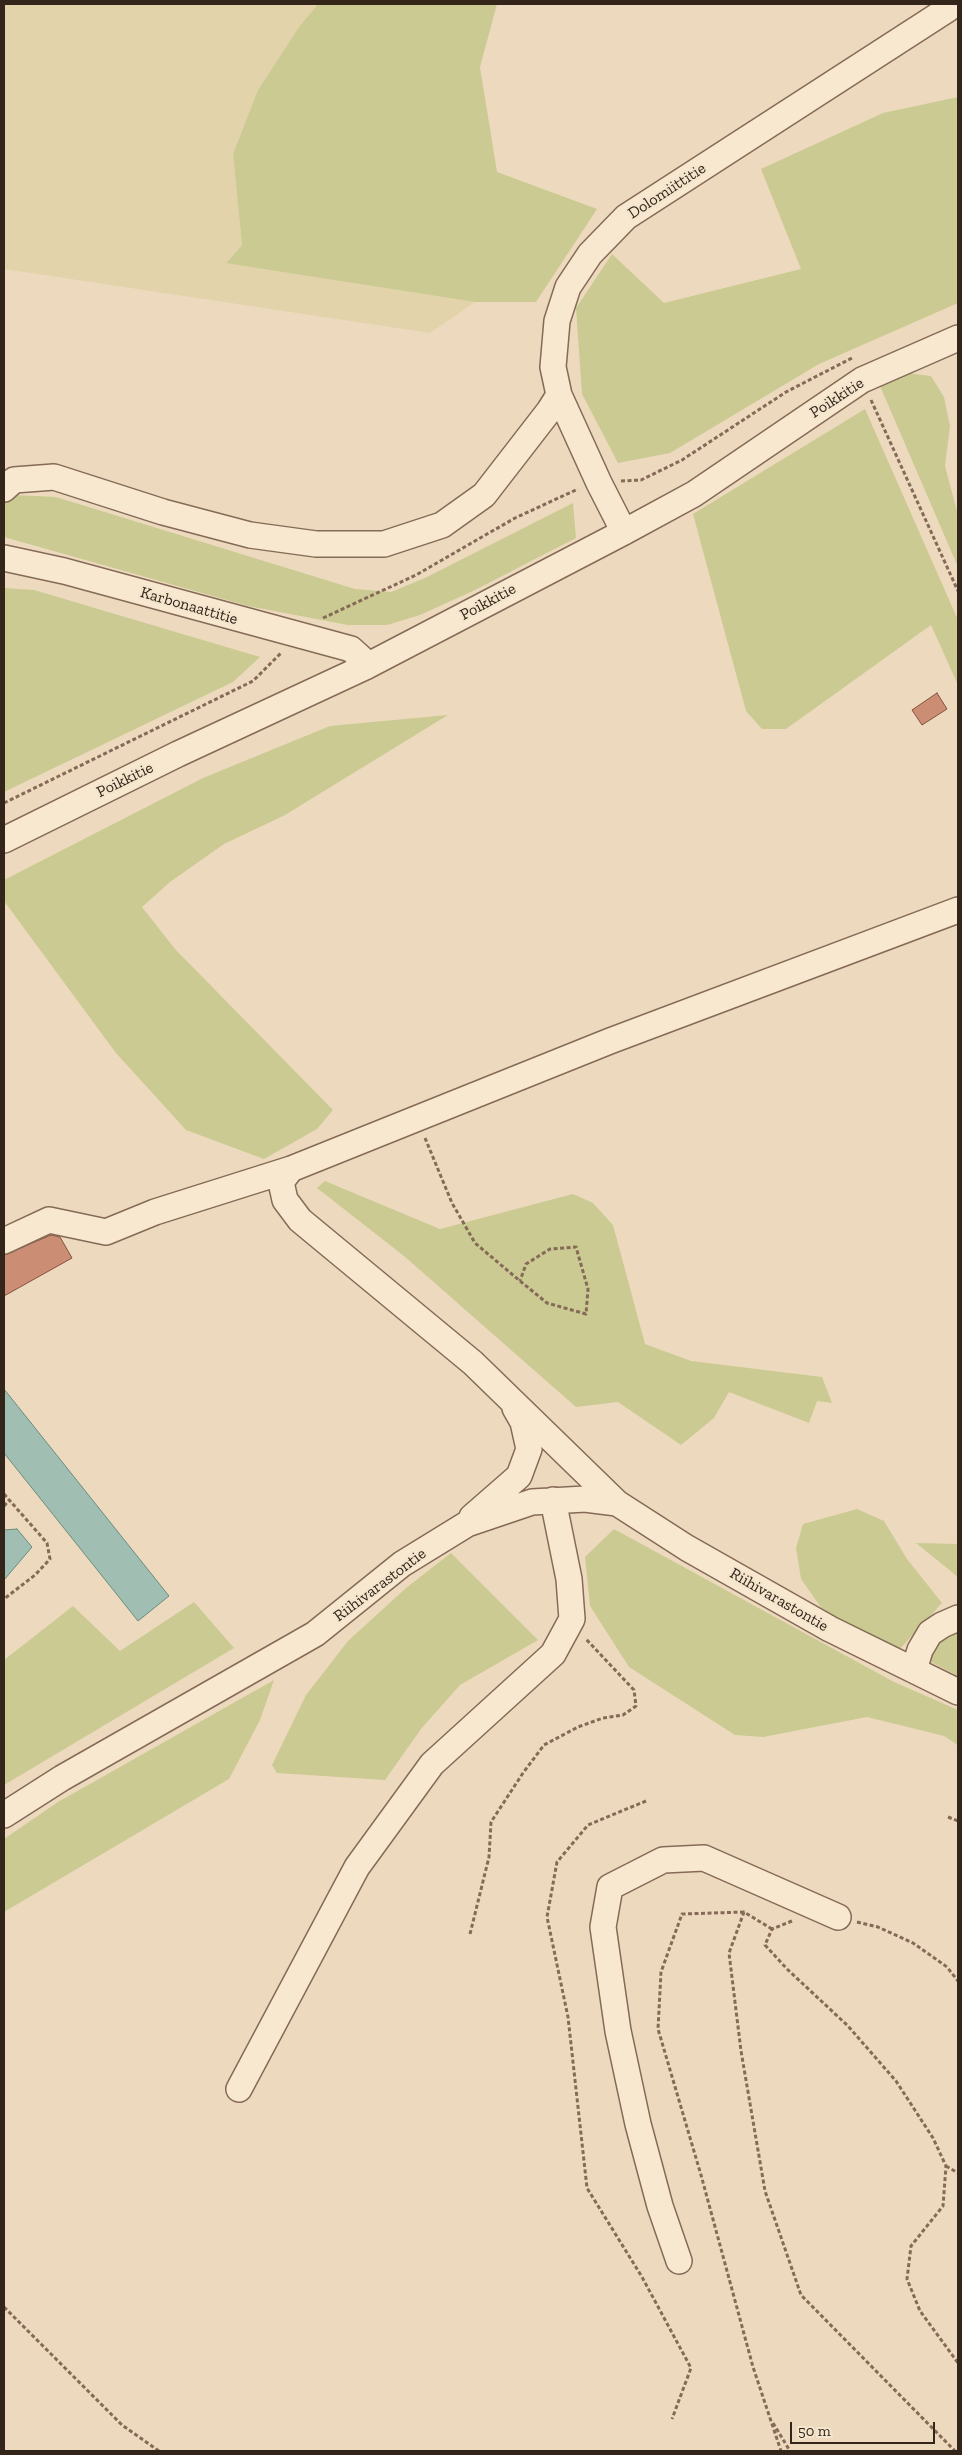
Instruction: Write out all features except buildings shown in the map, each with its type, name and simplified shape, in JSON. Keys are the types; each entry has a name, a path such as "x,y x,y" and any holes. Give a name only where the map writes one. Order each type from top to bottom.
{"street":[{"name":"Dolomiittitie","path":"624,532 558,395 553,367 557,321 568,287 590,254 626,217 948,9 952,4"},
{"name":"Poikkitie","path":"4,840 178,754 364,667 694,494 857,369 958,338"},
{"path":"4,489 14,480 54,478 163,512 250,535 316,544 384,544 442,525 484,495 549,411 558,395"},
{"name":"Karbonaattitie","path":"4,558 64,571 300,637 351,649 362,659 364,667"},
{"path":"4,1241 49,1220 106,1232 155,1212 291,1169 629,1034 958,910"},
{"path":"291,1169 281,1182 285,1200 300,1220 473,1363 617,1503"},
{"path":"442,1540 487,1505 519,1476 529,1449 523,1422 508,1396"},
{"name":"Riihivarastontie","path":"4,1815 62,1778 315,1634 402,1564 467,1524 532,1502 585,1499 617,1503 687,1548 830,1629 958,1692"},
{"path":"239,2089 357,1867 432,1764 553,1654 572,1620 569,1579 554,1500"},
{"path":"914,1670 920,1650 930,1633 958,1618"},
{"path":"679,2261 655,2188 618,2031 603,1927 610,1887 662,1860 704,1858 838,1917"}],"path":[{"path":"861,354 857,369 958,591"},
{"path":"4,803 253,681 274,659 324,618 416,575 515,518 587,485 641,480 682,460 786,392 857,369"},
{"path":"417,1119 452,1202 475,1243 520,1281 547,1303 586,1314 588,1289 576,1247 550,1248 526,1264 520,1281"},
{"path":"4,1494 47,1543 50,1560 35,1575 4,1599"},
{"path":"4,1506 9,1500"},
{"path":"470,1934 489,1857 491,1822 522,1773 544,1745 578,1727 603,1718 622,1715 636,1706 634,1690 587,1641 572,1620"},
{"path":"646,1801 588,1825 557,1862 546,1917 568,2017 587,2188 642,2277 691,2368 672,2420"},
{"path":"948,1818 958,1821"},
{"path":"772,1929 744,1912 682,1914 661,1972 658,2029 701,2175 750,2357 781,2451"},
{"path":"744,1912 729,1952 741,2051 765,2191 801,2295 956,2451"},
{"path":"838,1917 878,1927 913,1943 947,1967 958,1981"},
{"path":"795,1920 772,1929 765,1945 787,1969 848,2026 896,2081 933,2138 946,2166 942,2206 911,2246 908,2279 920,2311 958,2363"},
{"path":"946,2166 958,2173"},
{"path":"4,2307 122,2425 158,2451"},
{"path":"770,2419 790,2451"}],"shaded area":[{"path":"4,4 318,4 299,27 258,90 233,154 242,245 226,262 475,302 430,333 4,269"},
{"path":"4,1389 169,1596 138,1621 4,1453"},
{"path":"17,1529 32,1547 4,1580 4,1530"}],"green space":[{"path":"318,4 497,4 480,67 497,172 597,209 536,302 475,302 226,263 242,245 233,154 258,90 299,27"},
{"path":"958,97 958,303 819,364 670,453 618,463 582,394 576,308 612,254 664,303 801,269 761,169 883,113"},
{"path":"907,373 931,376 944,397 950,426 945,466 958,515 958,567 880,386"},
{"path":"865,409 958,620 958,685 931,625 786,729 762,729 746,711 693,514"},
{"path":"4,496 56,497 355,589 391,592 425,578 573,503 576,538 473,591 420,615 387,625 348,625 248,606 4,537"},
{"path":"4,588 34,590 260,657 233,682 4,792"},
{"path":"448,715 285,815 224,844 170,882 142,907 175,949 333,1110 317,1129 264,1159 186,1130 116,1053 4,901 4,880 203,778 330,726"},
{"path":"325,1181 440,1229 573,1194 593,1203 613,1225 645,1344 691,1361 822,1377 832,1403 817,1401 809,1423 729,1392 714,1418 681,1445 618,1402 576,1407 404,1256 317,1188"},
{"path":"857,1509 884,1521 907,1559 942,1603 899,1650 830,1620 801,1579 796,1548 803,1524"},
{"path":"614,1529 894,1682 958,1710 958,1745 944,1736 867,1717 763,1737 735,1735 629,1667 590,1606 585,1557"},
{"path":"916,1543 958,1544 958,1577"},
{"path":"451,1553 538,1640 460,1685 421,1729 385,1780 277,1773 272,1765 306,1695 348,1641 406,1588"},
{"path":"194,1602 234,1648 4,1785 4,1660 73,1606 120,1651"},
{"path":"958,1628 958,1676 931,1662 931,1642"},
{"path":"274,1680 260,1720 229,1779 4,1912 4,1839 58,1802"}]}
